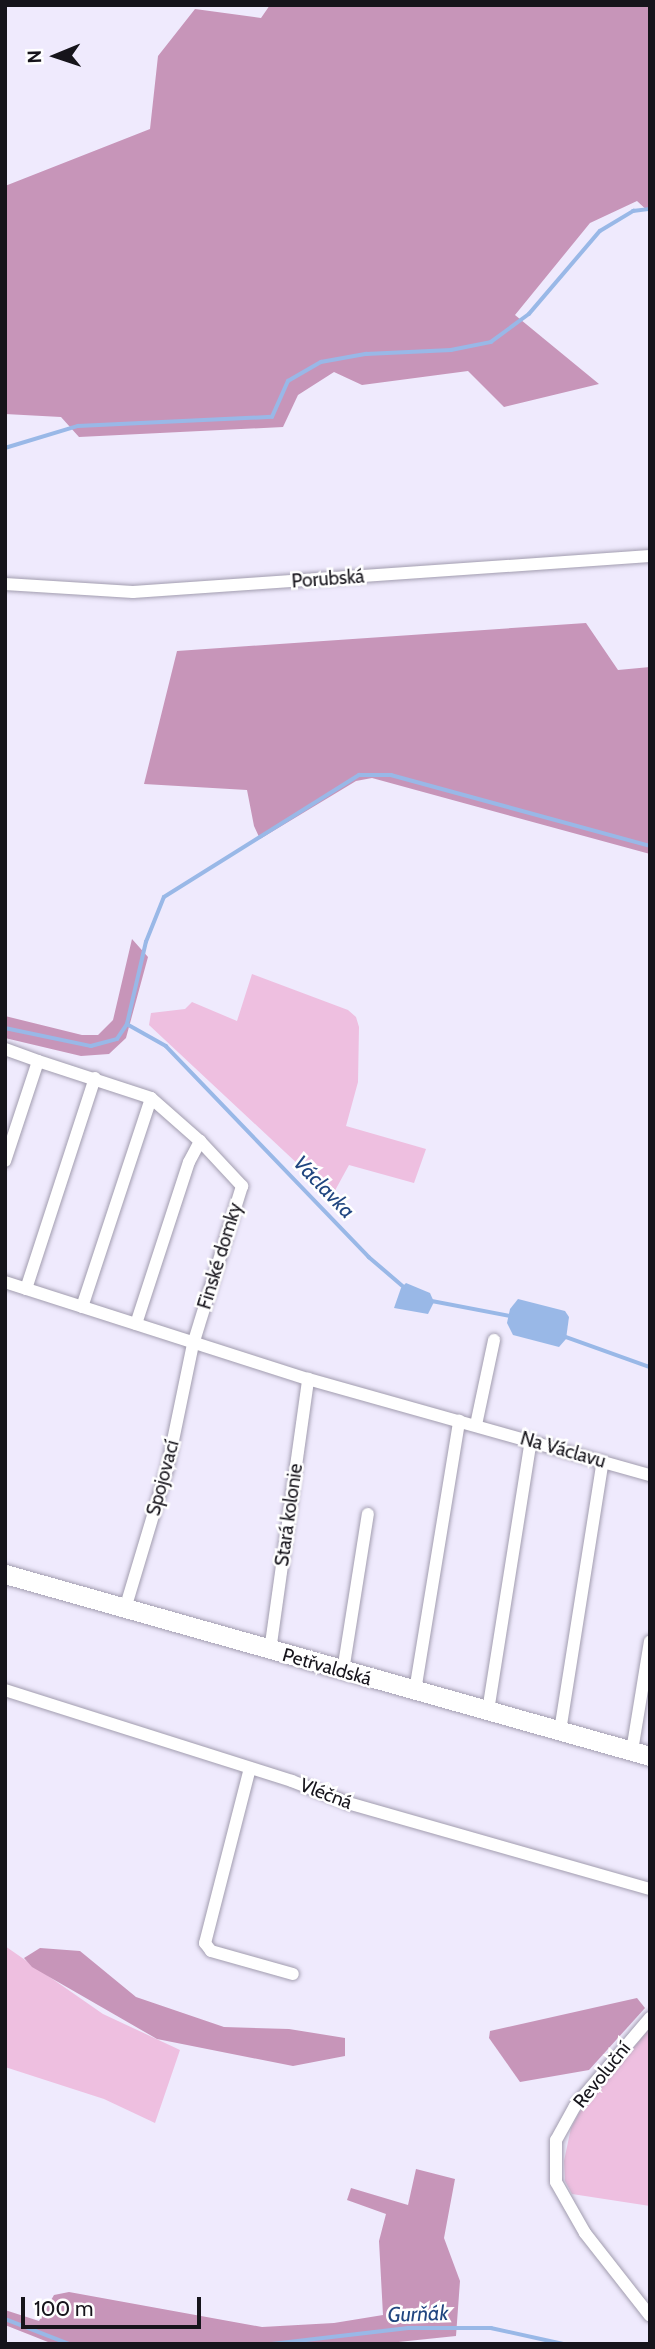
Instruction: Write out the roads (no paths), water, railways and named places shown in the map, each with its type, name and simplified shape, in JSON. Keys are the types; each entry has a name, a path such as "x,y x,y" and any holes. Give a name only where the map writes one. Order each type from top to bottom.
{"street":[{"name":"Porubská","path":"5,584 133,592 650,556"},
{"name":"Finské domky","path":"5,1049 151,1098 200,1141 242,1186 193,1344"},
{"path":"5,1161 38,1061"},
{"path":"26,1289 95,1078"},
{"path":"82,1307 151,1098"},
{"path":"136,1324 189,1162 200,1141"},
{"path":"5,1283 309,1379"},
{"path":"476,1425 494,1340"},
{"name":"Spojovací","path":"125,1609 167,1469 193,1344"},
{"name":"Na Václavu","path":"309,1379 650,1475"},
{"name":"Stará kolonie","path":"270,1651 309,1379"},
{"path":"415,1691 459,1421"},
{"path":"488,1711 531,1440"},
{"path":"560,1731 603,1461"},
{"path":"343,1671 368,1514"},
{"name":"Petřvaldská","path":"5,1574 641,1754"},
{"path":"641,1754 650,1641"},
{"name":"Vléčná","path":"5,1690 250,1768 348,1803 650,1889"},
{"path":"250,1768 206,1929 205,1943 211,1951 293,1974"},
{"name":"Revoluční","path":"650,2018 575,2106 556,2140 556,2182 585,2233 650,2316"}],"water":[{"path":"406,1283 430,1293 434,1302 428,1314 394,1308 401,1288"},
{"path":"518,1299 565,1311 569,1317 566,1339 559,1347 513,1335 507,1323 510,1309"}],"waterway":[{"path":"5,448 78,426 272,417 288,381 321,362 366,354 451,350 491,342 529,314 600,231 633,211 650,209"},
{"path":"127,1024 146,942 164,897 359,775 391,775 650,846"},
{"name":"Václavka","path":"5,1028 91,1046 117,1039 127,1024 166,1046 369,1257 404,1287"},
{"name":"Václavka","path":"432,1301 511,1316"},
{"name":"Václavka","path":"563,1336 650,1367"},
{"name":"Gurňák","path":"5,2319 69,2344"},
{"name":"Gurňák","path":"272,2344 408,2328 491,2328 564,2344"}]}
